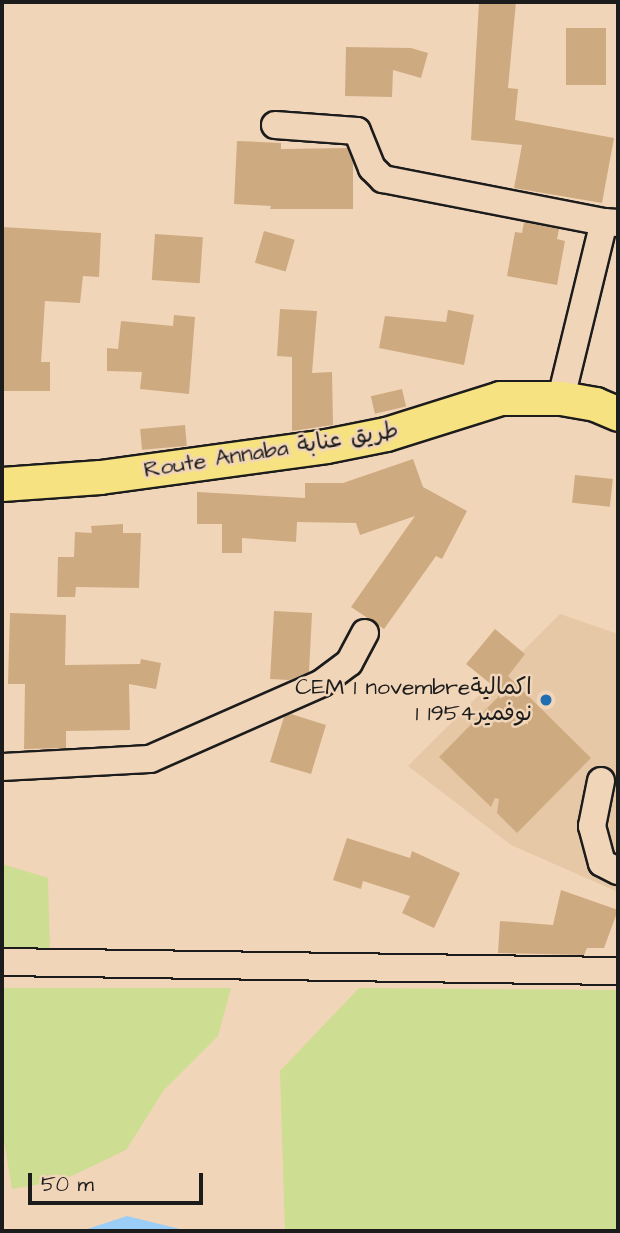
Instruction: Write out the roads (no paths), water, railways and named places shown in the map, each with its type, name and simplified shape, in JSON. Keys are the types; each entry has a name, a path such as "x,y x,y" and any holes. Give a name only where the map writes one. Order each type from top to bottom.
{"main road":[{"name":"Route Annaba طريق عنابة","path":"2,484 100,477 326,446 386,434 500,398 561,398 595,404 618,414"}],"street":[{"path":"275,125 357,131 372,168 383,179 611,223 561,398"},
{"path":"2,767 150,759 322,683 349,663 365,633"},
{"path":"601,781 592,827 602,863 618,871"},
{"path":"2,962 618,971"}],"water":[{"path":"127,1216 184,1230 185,1231 81,1231"}],"place":[{"name":"CEM 1 novembreاكمالية 1 نوفمير1954","path":"546,700"}]}
